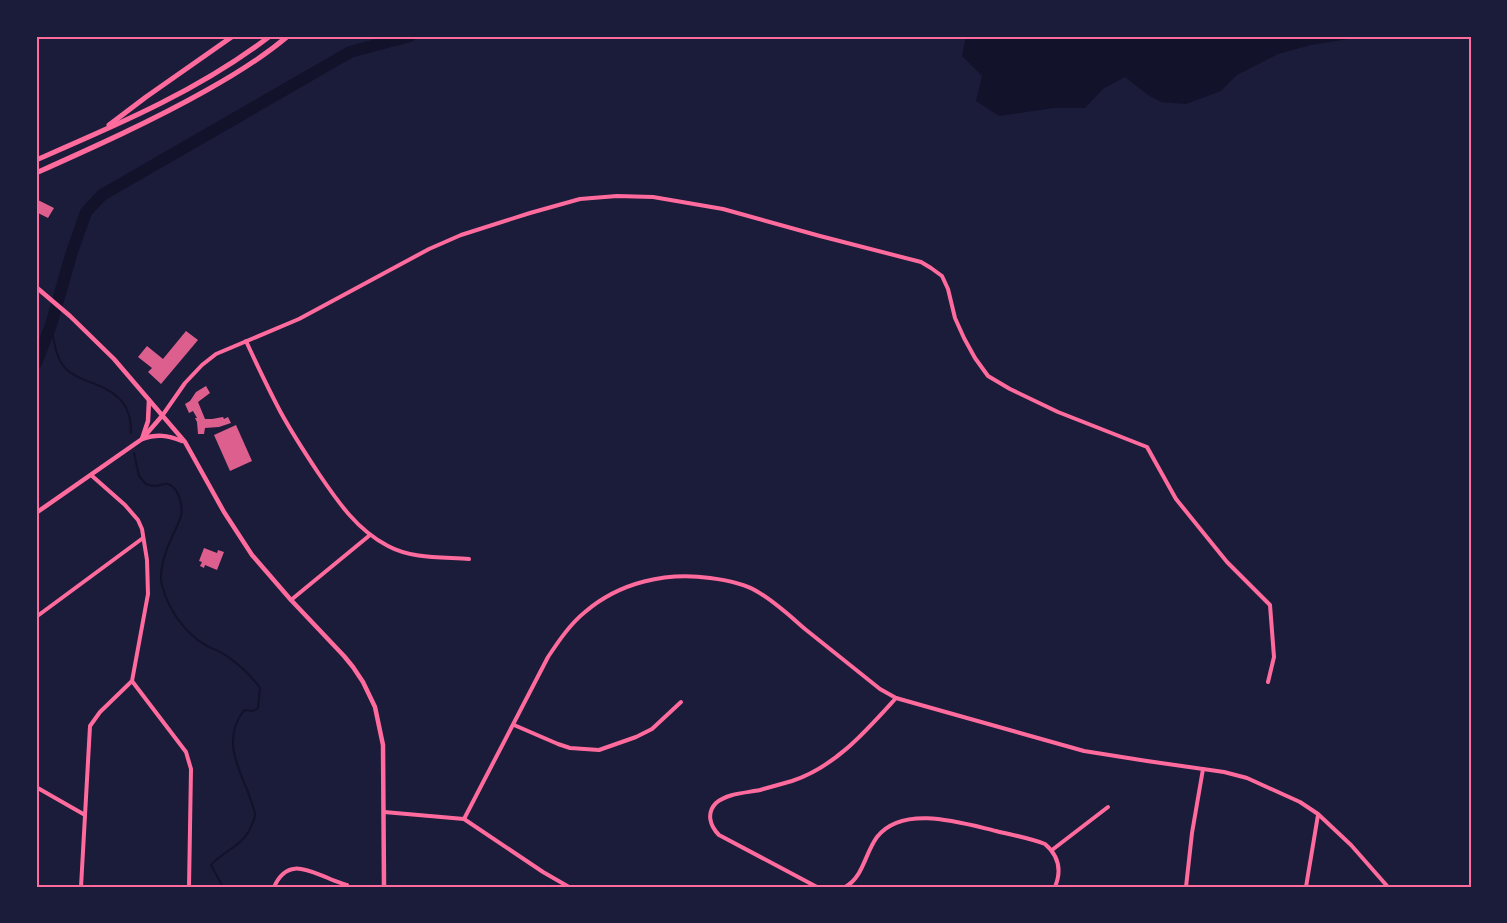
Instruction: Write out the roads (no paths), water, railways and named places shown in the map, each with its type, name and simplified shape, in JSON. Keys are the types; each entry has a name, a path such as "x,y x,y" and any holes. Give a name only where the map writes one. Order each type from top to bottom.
{"main road":[{"path":"100,132 233,36"},
{"path":"36,160 100,132 199,83 270,36"},
{"path":"36,173 182,104 255,61 288,37"}],"street":[{"path":"36,513 142,439 162,416 185,383 216,354 299,319 429,249 461,235 580,199 617,196 653,197 723,209 820,237 921,262 942,276 964,338 988,376 1058,412 1147,447 1176,500 1227,562 1270,604 1274,657 1268,682"},
{"path":"36,287 114,359 185,442 232,525 252,555 353,667 363,682 375,708 383,746 384,887"},
{"path":"246,341 281,413 309,458 356,523 388,546 412,555 469,559"},
{"path":"142,439 148,421 148,399"},
{"path":"142,439 164,435 185,442"},
{"path":"81,887 90,726 100,712 132,681 148,594 147,560 142,529 133,512 91,475"},
{"path":"291,600 370,535"},
{"path":"36,617 143,538"},
{"path":"464,819 548,657 560,639 584,612 611,594 628,587 666,576 686,576 718,579 743,585 757,592 880,689 896,698 1084,751 1231,773 1247,778 1300,802 1318,814 1351,845 1388,887"},
{"path":"132,681 186,752 189,760 191,769 189,887"},
{"path":"817,887 719,835 714,831 710,822 710,812 714,805 722,799 811,774 854,742 896,698"},
{"path":"514,725 570,748 599,750 652,729 681,702"},
{"path":"1186,887 1203,769"},
{"path":"36,787 85,815"},
{"path":"1052,850 1108,807"},
{"path":"384,812 464,819 569,887"},
{"path":"1306,887 1318,814"},
{"path":"844,887 850,885 855,878 882,831 903,821 928,818 952,820 1045,844 1052,850 1059,866 1060,873 1055,887"},
{"path":"274,887 278,879 286,872 296,869 306,869 347,885"}],"waterway":[{"path":"36,363 51,325 86,212 102,195 350,52 410,36"},
{"path":"51,325 62,365 72,374 117,397 126,408 131,433"},
{"path":"134,453 139,476 146,484 172,486 181,502 181,516 165,554 161,574 168,603 178,620 192,635 235,662 260,688 258,708 253,711 244,710 234,731 233,741 236,761 255,816 245,837 211,865 223,887"}]}
